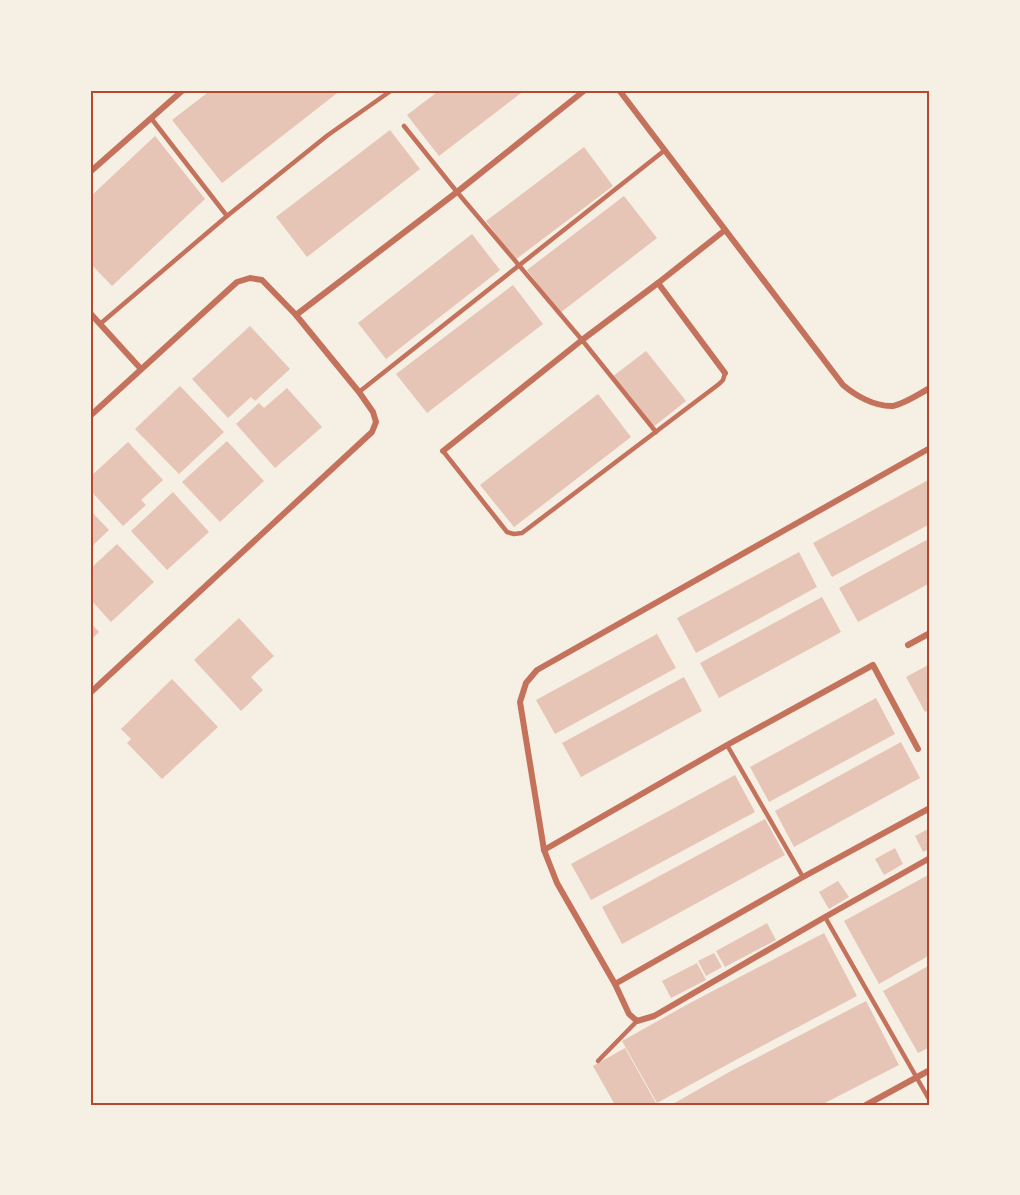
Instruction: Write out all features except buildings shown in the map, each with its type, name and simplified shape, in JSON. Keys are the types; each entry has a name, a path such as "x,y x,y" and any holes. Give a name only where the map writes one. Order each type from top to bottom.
{"street":[{"path":"90,172 183,90"},
{"path":"619,90 843,386 857,396 892,406 930,388"},
{"path":"296,315 584,91"},
{"path":"443,451 725,230"},
{"path":"90,416 237,282 250,278 262,280 296,315 359,392 373,412 376,422 372,432 90,693"},
{"path":"658,283 725,374"},
{"path":"90,313 141,369"},
{"path":"930,448 537,670 526,683 520,702 544,850 557,883 615,984 629,1014 637,1021 654,1016 930,858"},
{"path":"908,645 930,633"},
{"path":"544,850 873,665 918,749"},
{"path":"615,984 930,808"},
{"path":"866,1105 930,1070"}],"lane":[{"path":"100,324 227,216 328,135 392,90"},
{"path":"151,118 227,216"},
{"path":"404,126 656,432"},
{"path":"359,392 665,150"},
{"path":"443,451 507,532 522,533 719,384 725,374"},
{"path":"728,745 803,877"},
{"path":"825,917 930,1101"},
{"path":"598,1061 637,1021"}]}
